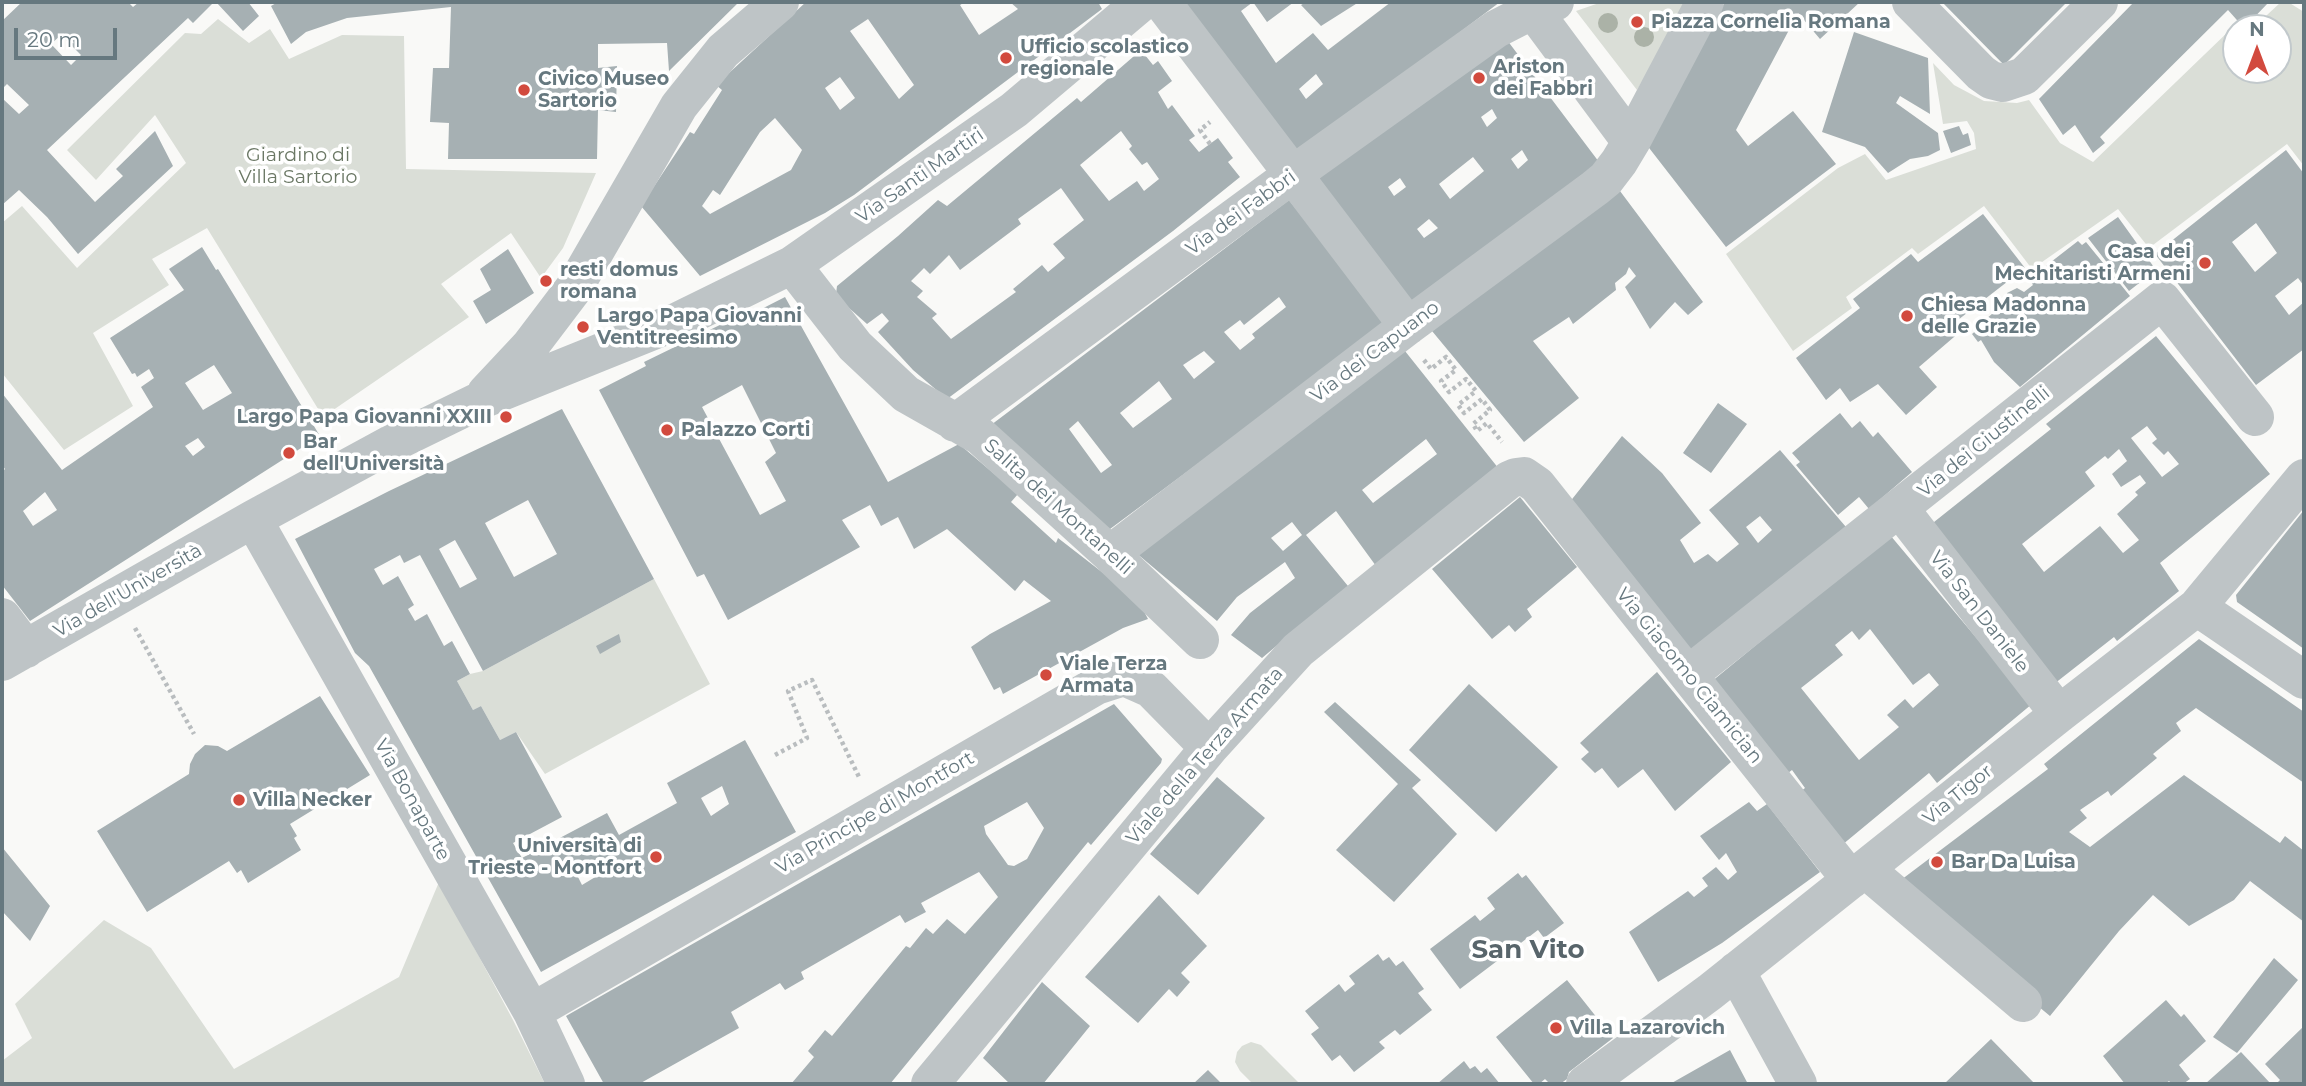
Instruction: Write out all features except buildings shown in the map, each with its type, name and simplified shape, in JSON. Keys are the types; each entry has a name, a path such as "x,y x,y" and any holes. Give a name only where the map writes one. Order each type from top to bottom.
{"street":[{"path":"253,519 391,444 477,402 530,346 574,288 679,106 723,51 780,2"},
{"path":"1545,6 1631,142 1705,2"},
{"path":"1911,2 1981,73 1991,80 2003,83 2024,76 2099,2"},
{"path":"1138,5 1293,175 1419,339"},
{"name":"Via Santi Martiri","path":"477,402 678,321 793,265 1013,110 1138,5"},
{"name":"Via dei Fabbri","path":"955,423 1496,29 1545,6"},
{"name":"Via dei Capuano","path":"1110,554 1419,339 1600,183 1619,162 1631,142"},
{"name":"Salita dei Montanelli","path":"793,265 855,346 906,394 980,436 1200,640"},
{"name":"Via dei Giustinelli","path":"1688,675 2162,300 2255,417"},
{"name":"Via Giacomo Ciamician","path":"1516,463 1537,485 1688,675 1858,875 2023,1003"},
{"name":"Viale della Terza Armata","path":"930,1084 1209,748 1298,650 1509,480 1516,463"},
{"name":"Via Tigor","path":"1585,1084 1736,971 2197,607 2304,478"},
{"name":"Via San Daniele","path":"1900,509 2059,714"},
{"name":"Via dell'Università","path":"14,655 253,519"},
{"name":"Via Bonaparte","path":"253,519 532,1012 566,1084"},
{"path":"2197,607 2304,680"},
{"path":"2,617 14,655"},
{"name":"Via Principe di Montfort","path":"532,1012 1096,686 1124,677 1151,689 1209,748"},
{"path":"1736,971 1798,1084"}],"path":[{"path":"1419,339 1422,358 1431,369 1446,357 1456,370 1441,382 1449,392 1466,379 1476,391 1458,405 1464,413 1482,399 1490,410 1473,424 1477,431 1487,423 1516,463"},
{"path":"130,621 194,734"},
{"path":"775,755 807,738 788,691 811,680 863,786"}],"green space":[{"path":"1602,2 1689,2 1637,90 1576,11"},
{"path":"2281,2 2288,2 2304,12 2304,166 2287,144 2149,248 2118,209 2032,269 1984,206 1918,254 1912,248 1846,297 1852,308 1793,351 1726,254 1838,168 1865,154 1886,180 1976,149 1974,133 1967,121 1943,124 1933,63 1954,85 1984,101 2017,103 2029,100 2060,143 2093,162 2222,38 2222,84 2292,84 2292,14 2268,14"},
{"name":"Giardino di Villa Sartorio","path":"218,19 249,43 270,29 289,59 342,35 404,36 406,169 596,173 563,248 541,278 511,233 441,284 469,317 323,417 207,228 152,259 169,285 93,333 133,406 64,450 2,373 2,223 22,206 77,268 186,163 155,115 96,180 67,150 185,33 201,34"},
{"path":"654,579 710,684 545,774 516,732 500,740 481,706 473,710 457,681 483,671"},
{"path":"439,882 545,1084 2,1084 2,1061 32,1038 15,1004 104,920 151,948 234,1069 399,977"},
{"path":"1251,1042 1261,1045 1300,1084 1253,1084 1235,1062 1237,1052"}],"place":[{"name":"Piazza Cornelia Romana","path":"1637,22"},
{"name":"Ufficio scolastico regionale","path":"1006,58"},
{"name":"Ariston dei Fabbri","path":"1479,78"},
{"name":"Civico Museo Sartorio","path":"524,90"},
{"name":"Casa dei Mechitaristi Armeni","path":"2205,263"},
{"name":"resti domus romana","path":"546,281"},
{"name":"Chiesa Madonna delle Grazie","path":"1907,316"},
{"name":"Largo Papa Giovanni Ventitreesimo","path":"583,327"},
{"name":"Largo Papa Giovanni XXIII","path":"506,417"},
{"name":"Palazzo Corti","path":"667,430"},
{"name":"Bar dell'Università","path":"289,453"},
{"name":"Viale Terza Armata","path":"1046,675"},
{"name":"Villa Necker","path":"239,800"},
{"name":"Università di Trieste - Montfort","path":"656,857"},
{"name":"Bar Da Luisa","path":"1937,862"},
{"name":"Villa Lazarovich","path":"1556,1028"}],"district":[{"name":"San Vito","path":"1528,950"}]}
